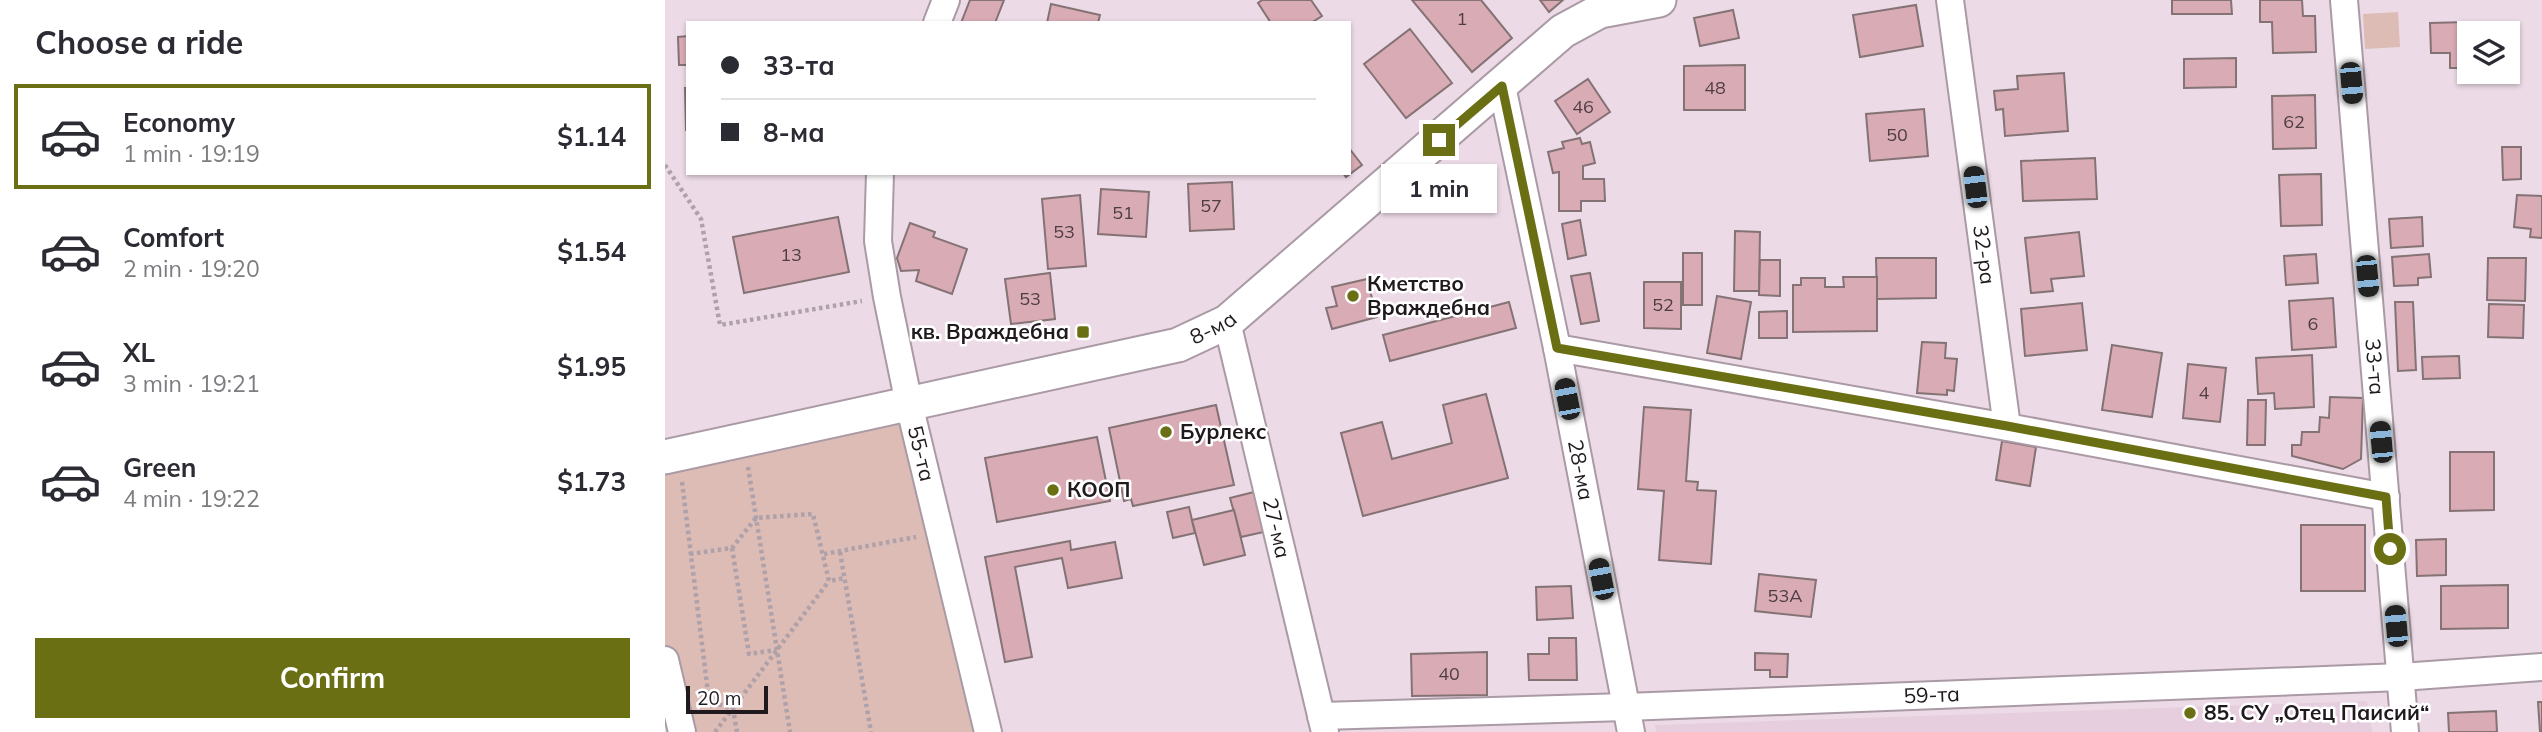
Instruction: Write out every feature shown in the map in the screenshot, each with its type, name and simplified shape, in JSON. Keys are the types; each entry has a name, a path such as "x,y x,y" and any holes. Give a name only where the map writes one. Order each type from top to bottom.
{"street":[{"path":"938,21 946,0"},
{"name":"8-ма","path":"672,455 1178,345 1227,322 1563,32 1600,5 1659,0"},
{"name":"32-ра","path":"1951,0 2007,426"},
{"name":"33-та","path":"2344,0 2405,732"},
{"name":"28-ма","path":"1502,86 1557,348 1628,720"},
{"name":"55-та","path":"880,175 878,241 887,297 909,404 988,732"},
{"name":"27-ма","path":"1227,322 1323,724"},
{"path":"1557,348 2007,426 2386,497"},
{"path":"665,660 682,732"},
{"name":"59-та","path":"1323,724 1628,720 2542,667"}],"path":[{"path":"665,164 701,219 719,325 887,297"},
{"path":"744,440 790,732"},
{"path":"672,455 690,554 709,701 733,709"},
{"path":"690,554 732,548 756,518 813,514 829,581"},
{"path":"824,554 940,533"},
{"path":"732,548 749,654 777,650"},
{"path":"840,552 871,732"},
{"path":"715,732 829,581 845,578"},
{"path":"733,709 737,732"}],"shaded area":[{"path":"2398,12 2400,47 2365,49 2363,14"},
{"path":"909,404 988,732 682,732 665,660 665,457"},
{"name":"85. СУ „Отец Паисий“","path":"2367,701 2372,732 1656,732 1655,725"}],"building":[{"path":"970,0 1004,0 996,21 962,21"},
{"path":"1262,0 1311,0 1322,16 1314,21 1270,21 1258,3"},
{"path":"1412,0 1481,0 1512,38 1472,72"},
{"path":"1540,0 1563,0 1549,12"},
{"path":"2172,0 2231,0 2232,14 2172,14"},
{"path":"2260,0 2302,0 2303,16 2315,16 2316,52 2273,53 2272,22 2260,22"},
{"path":"1051,4 1100,15 1098,21 1047,21"},
{"path":"1916,5 1923,46 1860,57 1853,15"},
{"path":"1733,10 1739,38 1700,46 1694,18"},
{"path":"2457,22 2457,68 2450,68 2450,53 2431,53 2430,23"},
{"path":"1410,29 1452,83 1406,118 1364,64"},
{"path":"686,36 686,65 679,65 678,37"},
{"path":"2236,58 2236,87 2184,88 2184,59"},
{"path":"1745,65 1745,110 1684,110 1684,66"},
{"path":"2064,73 2068,131 2005,136 2003,109 1996,110 1994,91 2018,89 2017,76"},
{"path":"1588,79 1610,112 1577,134 1555,101"},
{"path":"2315,95 2316,148 2273,149 2272,96"},
{"path":"1924,109 1928,156 1870,161 1866,114"},
{"path":"1580,138 1582,144 1590,142 1595,163 1583,166 1583,179 1604,179 1605,201 1581,201 1581,211 1559,211 1559,172 1553,173 1548,152 1564,148 1562,142"},
{"path":"2502,147 2521,147 2521,179 2503,180"},
{"path":"1351,151 1362,165 1351,173"},
{"path":"2095,158 2097,199 2023,201 2021,161"},
{"path":"2321,174 2322,225 2281,226 2279,175"},
{"path":"1232,182 1234,229 1190,231 1188,184"},
{"path":"1101,189 1149,192 1146,237 1098,234"},
{"path":"1080,195 1086,266 1048,269 1042,199"},
{"path":"2517,195 2542,196 2542,238 2530,237 2531,229 2514,227"},
{"path":"838,217 849,272 744,293 733,237"},
{"path":"2422,217 2423,246 2391,248 2389,219"},
{"path":"1580,220 1586,255 1568,259 1562,224"},
{"path":"910,223 935,232 933,237 967,249 952,294 916,281 919,270 901,271 897,258"},
{"path":"1735,231 1760,232 1759,291 1734,291"},
{"path":"2079,232 2084,276 2051,279 2053,291 2031,293 2025,238"},
{"path":"1683,253 1702,253 1702,305 1683,305"},
{"path":"2316,254 2318,283 2286,285 2284,256"},
{"path":"2429,254 2431,277 2418,278 2418,285 2394,286 2392,257"},
{"path":"1876,258 1936,258 1936,298 1877,299"},
{"path":"2488,258 2526,258 2525,301 2487,300"},
{"path":"1760,260 1780,260 1780,296 1759,295"},
{"path":"1050,273 1055,319 1011,324 1005,279"},
{"path":"1590,273 1599,321 1581,324 1571,276"},
{"path":"1843,277 1877,277 1877,331 1793,332 1793,285 1801,285 1801,278 1825,278 1825,287 1844,287"},
{"name":"Кметство Враждебна","path":"1367,279 1377,317 1332,329 1326,308 1337,306 1332,287"},
{"path":"1644,282 1681,282 1681,329 1644,328"},
{"path":"1717,296 1751,302 1741,359 1707,353"},
{"path":"2333,298 2336,347 2292,350 2289,301"},
{"path":"1509,302 1516,328 1390,361 1383,335"},
{"path":"2395,302 2413,302 2416,370 2398,371"},
{"path":"2082,303 2087,350 2025,356 2021,309"},
{"path":"2489,304 2524,305 2523,338 2488,337"},
{"path":"1787,311 1787,338 1759,338 1759,312"},
{"path":"1922,342 1946,343 1945,358 1957,359 1954,391 1947,390 1947,395 1917,393"},
{"path":"2112,345 2162,353 2152,417 2102,410"},
{"path":"2312,355 2314,407 2275,409 2274,393 2258,394 2256,358"},
{"path":"2459,356 2460,378 2423,379 2422,357"},
{"path":"2188,364 2226,368 2220,422 2183,418"},
{"path":"1486,394 1508,478 1363,516 1341,433 1382,422 1392,459 1452,443 1443,405"},
{"path":"2330,397 2363,398 2361,459 2343,469 2292,456 2292,445 2301,445 2302,432 2319,432 2320,417 2329,418"},
{"path":"2248,400 2266,400 2265,445 2247,445"},
{"path":"1216,405 1234,485 1133,506 1131,499 1124,501 1109,428"},
{"path":"1644,407 1691,410 1686,481 1698,482 1697,490 1716,491 1711,564 1659,560 1664,491 1638,489"},
{"path":"1097,437 1110,501 997,522 985,458"},
{"path":"2002,441 2036,447 2030,486 1996,480"},
{"path":"2450,452 2494,452 2494,510 2450,511"},
{"path":"1258,491 1268,531 1241,537 1230,498"},
{"path":"1189,507 1195,533 1173,538 1167,512"},
{"path":"1234,510 1245,555 1204,565 1192,520"},
{"path":"2301,525 2365,525 2365,591 2301,591"},
{"path":"2446,539 2446,575 2417,576 2416,540"},
{"path":"1070,541 1071,550 1115,542 1122,578 1068,588 1062,558 1015,567 1032,657 1005,662 985,557"},
{"path":"1759,574 1816,580 1811,617 1755,611"},
{"path":"2508,585 2508,628 2441,629 2441,586"},
{"path":"1571,586 1573,618 1537,620 1536,587"},
{"path":"1549,638 1576,638 1577,680 1529,680 1528,654 1549,654"},
{"path":"1487,652 1487,695 1412,696 1411,654"},
{"path":"1755,653 1788,654 1787,677 1770,677 1770,670 1755,670"},
{"path":"2538,702 2542,702 2542,732 2540,732"},
{"path":"2496,711 2497,732 2449,732 2448,713"}],"place":[{"name":"Кметство Враждебна","path":"1353,296"},
{"name":"кв. Враждебна","path":"1083,332"},
{"name":"Бурлекс","path":"1166,432"},
{"name":"КООП","path":"1053,490"},
{"name":"85. СУ „Отец Паисий“","path":"2190,713"}],"route":[{"path":"1439,140 1502,86 1557,348 2007,426 2386,497 2390,549"}]}
